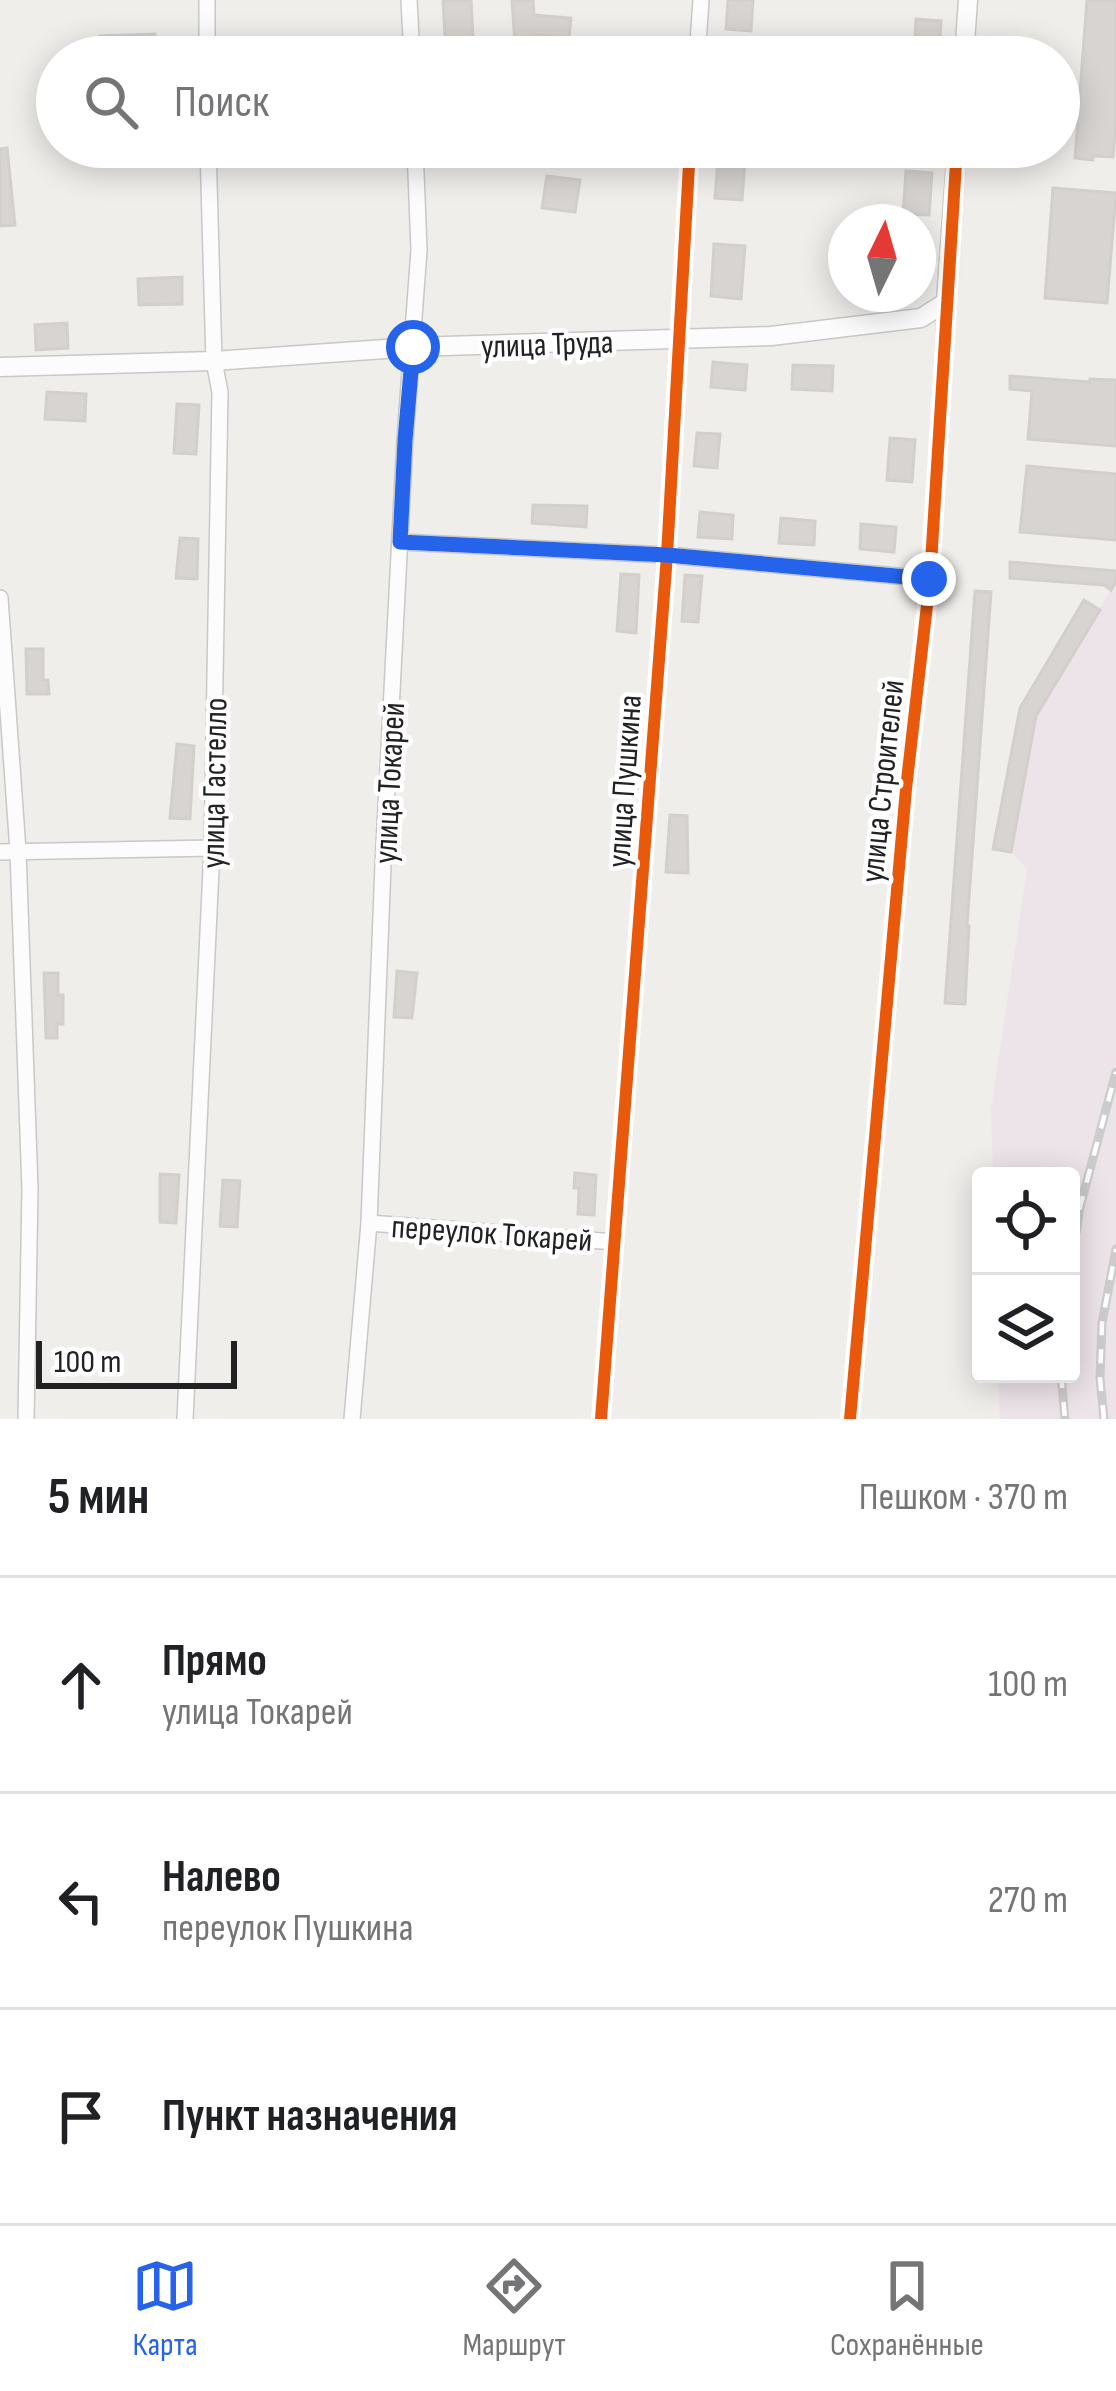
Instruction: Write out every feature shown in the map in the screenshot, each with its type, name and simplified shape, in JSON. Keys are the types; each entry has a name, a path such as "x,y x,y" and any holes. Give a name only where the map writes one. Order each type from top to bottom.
{"street":[{"path":"207,0 207,36"},
{"path":"409,0 411,36"},
{"path":"698,36 700,0"},
{"path":"965,36 968,0"},
{"name":"улица Гастелло","path":"185,1419 212,848 220,392 214,361 209,168"},
{"name":"улица Токарей","path":"352,1419 369,1223 383,865 419,250 417,168"},
{"name":"улица Пушкина","path":"601,1419 667,555 689,168"},
{"name":"улица Строителей","path":"850,1419 929,579 956,168"},
{"name":"улица Труда","path":"0,367 771,336 921,318 946,302"},
{"path":"400,542 667,555 929,579"},
{"path":"0,598 18,851 30,1189 26,1419"},
{"path":"0,852 212,848"},
{"name":"переулок Токарей","path":"369,1223 615,1241"}],"shaded area":[{"path":"1116,581 1116,1419 1000,1419 998,1383 1080,1383 1080,1167 993,1167 991,1108 1027,869 1011,852 1036,716"}],"building":[{"path":"443,0 471,0 473,36 445,36"},
{"path":"512,0 533,0 534,15 571,18 569,36 514,36"},
{"path":"728,0 753,0 751,31 726,29"},
{"path":"1087,0 1116,0 1113,157 1080,159"},
{"path":"916,19 941,21 940,36 915,36"},
{"path":"7,148 15,225 0,226 0,149"},
{"path":"717,168 744,168 742,200 715,198"},
{"path":"906,171 932,173 930,204 904,204"},
{"path":"547,176 580,180 575,212 542,208"},
{"path":"1053,188 1116,193 1107,303 1045,298"},
{"path":"714,244 745,246 741,299 711,296"},
{"path":"182,277 182,304 139,305 138,279"},
{"path":"67,323 68,348 36,350 35,325"},
{"path":"713,362 747,365 745,390 711,387"},
{"path":"793,365 833,366 832,391 792,389"},
{"path":"1010,376 1116,380 1116,446 1028,439 1032,391 1010,389"},
{"path":"47,392 86,394 85,421 45,419"},
{"path":"177,404 199,405 196,454 174,453"},
{"path":"697,433 720,434 717,468 694,466"},
{"path":"890,438 915,440 912,482 887,480"},
{"path":"1027,466 1116,474 1116,540 1020,532"},
{"path":"533,505 587,506 586,527 532,523"},
{"path":"700,512 733,515 732,539 698,537"},
{"path":"781,518 815,521 814,545 779,543"},
{"path":"861,524 896,527 894,552 860,549"},
{"path":"180,538 198,539 197,579 176,578"},
{"path":"1010,562 1116,571 1116,581 1111,590 1104,585 1010,578"},
{"path":"621,574 639,575 636,633 617,631"},
{"path":"685,575 702,576 698,622 682,621"},
{"path":"975,591 991,592 965,1004 945,1003"},
{"path":"1084,600 1100,610 1036,716 1011,852 993,849 1020,708"},
{"path":"26,649 43,649 43,680 48,680 49,694 27,694"},
{"path":"177,744 194,746 190,819 170,818"},
{"path":"670,815 687,816 688,873 666,872"},
{"path":"397,971 417,973 412,1018 394,1017"},
{"path":"44,973 58,973 58,995 63,995 63,1024 57,1024 57,1038 46,1038"},
{"path":"575,1173 596,1175 594,1215 578,1214"},
{"path":"160,1174 179,1175 176,1223 160,1222"},
{"path":"223,1180 240,1181 237,1227 220,1226"}],"railway":[{"path":"1080,1207 1116,1072"},
{"path":"1104,1419 1102,1323 1116,1249"},
{"path":"1062,1383 1065,1419"}],"cycle path":[{"path":"601,1419 667,555 689,168"},
{"path":"850,1419 906,789 930,579 956,168"}],"route":[{"path":"413,347 400,542 667,555 929,579"}]}
